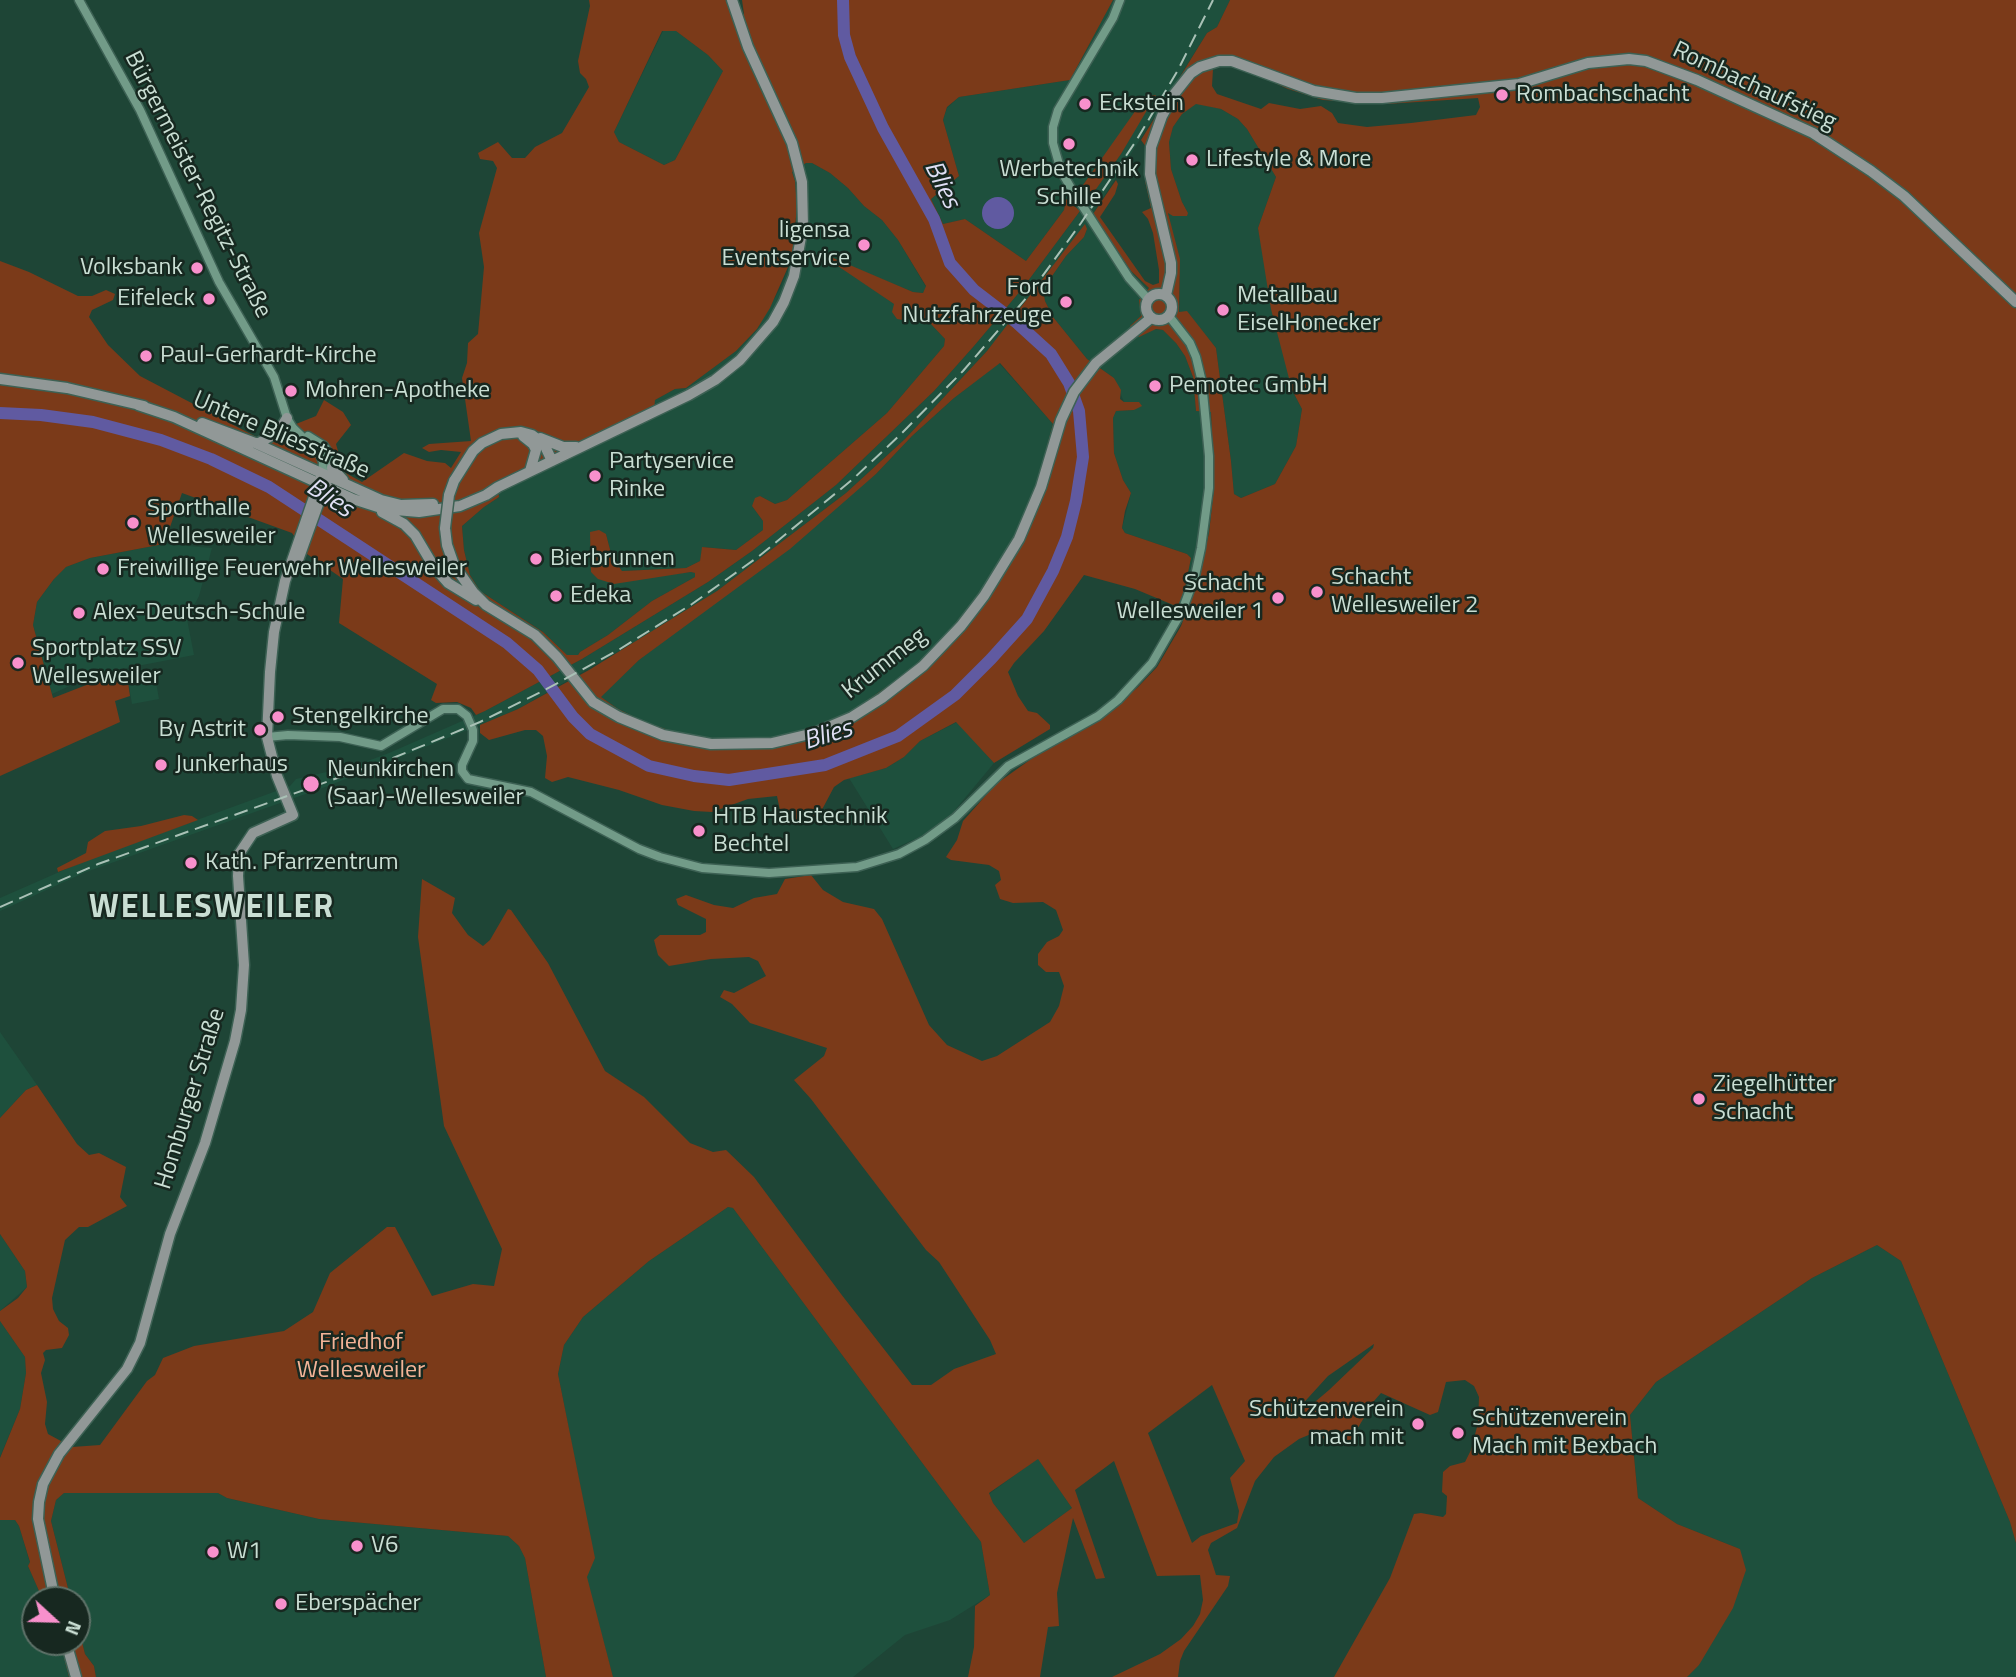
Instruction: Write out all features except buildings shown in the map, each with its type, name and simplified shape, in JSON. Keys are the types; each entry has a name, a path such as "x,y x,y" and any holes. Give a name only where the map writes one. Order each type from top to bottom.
{"main road":[{"name":"Untere Bliesstraße","path":"138,405 174,417 320,487 366,504 400,511 437,510 460,506 486,495 715,380 740,360 774,322 794,276 803,226 802,182 792,143 748,47 732,0"},
{"name":"Rombachaufstieg","path":"1166,295 1171,263 1151,181 1152,147 1175,93 1191,73 1200,67 1219,61 1232,61 1314,91 1356,98 1506,86 1588,63 1629,59 1661,66 1744,100 1813,133 1871,171 1925,214 2016,302"},
{"path":"1154,294 1166,295 1173,305 1169,316 1162,320 1151,318 1146,308 1148,299 1154,294"},
{"name":"Krummeg","path":"511,432 482,443 463,464 454,481 449,495 445,528 447,545 458,572 486,605 545,644 593,702 641,728 683,740 732,746 772,743 814,733 852,717 897,687 934,656 961,626 985,596 1019,539 1041,487 1061,420 1074,392 1096,363 1151,318"},
{"path":"0,379 67,388 138,405"},
{"name":"Untere Bliesstraße","path":"138,405 199,422 255,443 320,487 401,505 437,504 498,487"},
{"path":"255,443 290,423"},
{"path":"511,432 532,435 563,447 580,447"},
{"path":"511,432 533,444 536,454 530,471"},
{"path":"532,435 544,444 552,461"},
{"name":"Homburger Straße","path":"298,551 315,513 320,487"},
{"name":"Homburger Straße","path":"52,1586 38,1519 43,1484 59,1454 127,1369 140,1343 170,1234 208,1132 242,1010 244,965 239,854 253,833 293,815 277,776 267,737 271,653 279,606 320,487"},
{"path":"366,504 404,524 415,535 434,567 448,583 486,605"},
{"path":"70,1656 76,1677"}],"street":[{"name":"Bürgermeister-Regitz-Straße","path":"79,0 140,110 212,268 274,377 290,423 320,454 323,462 320,487"},
{"path":"1120,0 1113,18 1058,110 1053,127 1053,143 1061,172 1129,278 1148,299"},
{"path":"267,737 340,737 381,746 443,709 458,709 467,716 473,730 473,741 462,765 462,771 468,779 531,792 639,849 660,857 702,867 769,873 857,867 900,854 926,840 955,818 1008,766 1088,722 1118,700 1152,663 1182,611 1195,576 1201,548 1209,488 1209,456 1203,392 1196,357 1190,343 1169,316"}],"shaded area":[{"path":"1113,0 1230,0 1217,27 1207,33 1093,214 1131,271 1149,288 1141,316 1131,327 1163,330 1176,343 1185,356 1193,377 1196,410 1211,412 1214,488 1209,533 1197,584 1187,611 1178,607 1191,558 1187,554 1125,533 1122,528 1131,493 1123,480 1114,453 1113,418 1116,411 1134,410 1139,402 1124,402 1114,378 1087,359 1053,317 1045,301 1043,289 1066,256 1084,237 1087,229 987,351 905,439 846,493 717,591 670,622 518,709 328,786 86,872 0,911 0,898 82,862 290,786 296,779 357,765 485,711 582,659 708,582 752,551 836,485 934,391 1022,289 1080,211 1066,199 1064,210 1026,261 965,219 943,224 931,199 959,176 943,120 947,108 959,97 1070,80","holes":["1148,96 1121,154 1089,198 1083,185"]},
{"path":"663,31 676,31 708,55 723,71 675,160 664,165 619,142 614,132"},
{"path":"1196,103 1221,109 1238,119 1276,177 1258,228 1292,390 1302,409 1296,446 1275,484 1241,498 1234,494 1216,348 1187,312 1179,313 1180,280 1168,212 1188,213 1171,169 1169,141 1173,127 1182,114"},
{"path":"806,163 812,163 830,173 882,220 898,240 926,287 923,293 913,292 828,257 894,304 903,320 916,316 929,322 945,339 944,346 887,413 787,500 775,504 760,496 752,506 763,521 763,530 736,550 703,547 700,561 686,568 622,571 612,557 606,534 591,572 656,576 691,572 695,573 695,577 652,601 578,655 567,655 543,632 480,591 470,575 462,526 499,497 498,486 675,389 686,388 736,351 757,329 781,287 792,258 797,207 795,181 791,172"},
{"path":"998,197 1009,202 1014,213 1009,224 998,229 987,224 982,213 987,202"},
{"path":"999,363 1053,424 1041,468 1029,505 1014,536 980,593 935,647 902,676 855,709 812,728 770,738 727,741 685,736 643,721 600,697 639,660 876,474 954,398"},
{"path":"164,544 212,548 199,596 187,619 194,655 96,674 52,694 33,625 37,602 54,579 66,567 90,558"},
{"path":"154,671 159,699 132,704 127,675"},
{"path":"957,722 994,763 950,816 922,836 893,849 849,778 886,768 904,757 920,741"},
{"path":"0,1032 37,1085 26,1090 0,1118"},
{"path":"728,1207 733,1208 981,1542 990,1595 950,1620 905,1635 853,1677 613,1677 586,1577 594,1558 558,1374 564,1345 583,1317 649,1261"},
{"path":"0,1234 25,1271 27,1287 0,1311"},
{"path":"1877,1245 1901,1261 2010,1522 2016,1543 2016,1677 1687,1677 1699,1665 1740,1549 1677,1524 1638,1498 1630,1415 1656,1382 1812,1278"},
{"path":"0,1321 25,1357 26,1373 20,1409 0,1457"},
{"path":"1038,1458 1072,1508 1024,1543 989,1494"},
{"path":"64,1493 218,1493 227,1498 319,1519 508,1536 519,1546 525,1558 546,1677 96,1677 94,1666 86,1656 91,1656 91,1586 67,1586 51,1521 56,1500"},
{"path":"0,1520 15,1520 19,1526 30,1563 28,1566 37,1586 21,1586 21,1656 64,1656 69,1677 0,1677"}],"green space":[{"path":"589,0 728,0 733,17 744,14 742,0 1113,0 1070,80 959,97 947,107 943,120 959,176 931,199 943,224 965,219 1026,261 1064,210 1066,199 1080,211 1022,289 934,391 836,485 708,582 582,659 485,711 476,715 471,708 457,702 436,703 431,700 437,684 339,623 343,579 307,554 292,533 182,493 164,544 90,558 66,567 37,602 33,625 53,698 94,682 127,675 130,696 115,701 120,722 0,776 0,261 78,296 92,296 106,290 115,294 113,300 92,310 89,317 108,345 140,376 266,442 286,428 316,416 324,400 343,412 351,425 336,444 344,472 362,482 404,453 427,461 445,463 451,468 461,452 429,452 422,448 429,444 471,441 462,378 467,363 468,343 478,334 484,267 479,233 497,168 493,161 480,159 478,153 498,142 512,158 525,158 535,147 562,133 589,87 580,73 578,61","holes":["662,31 676,31 708,55 723,71 675,160 664,165 619,142 614,132","806,163 812,163 830,173 882,220 898,240 926,286 923,293 913,292 831,257 828,257 829,260 894,304 892,312 897,319 916,316 929,322 945,339 944,346 887,413 787,500 775,504 760,496 755,498 752,506 763,521 763,530 736,550 702,547 700,561 686,568 622,571 612,557 606,534 599,530 590,532 591,572 598,579 614,584 691,572 695,573 695,577 652,601 578,655 567,655 543,632 480,591 470,575 462,526 499,497 498,486 654,410 655,400 675,389 686,388 736,351 757,329 770,308 792,258 797,207 792,172"]},
{"name":"Friedhof Wellesweiler","path":"1230,0 2016,0 2016,1543 2010,1522 1901,1261 1877,1245 1812,1278 1656,1382 1630,1415 1638,1498 1677,1524 1740,1549 1746,1570 1733,1608 1699,1665 1687,1677 1334,1677 1390,1578 1414,1514 1443,1517 1446,1514 1447,1496 1442,1492 1443,1472 1450,1466 1465,1462 1478,1423 1479,1397 1474,1386 1465,1380 1446,1382 1438,1412 1430,1415 1381,1393 1350,1441 1333,1442 1311,1434 1274,1457 1255,1481 1237,1528 1211,1543 1208,1550 1216,1575 1230,1576 1228,1586 1184,1651 1178,1677 1112,1677 1160,1654 1181,1639 1200,1614 1203,1600 1200,1575 1157,1576 1114,1461 1075,1490 1105,1578 1096,1579 1073,1518 1057,1593 1059,1626 1048,1627 1040,1677 968,1677 974,1647 975,1606 990,1595 981,1542 733,1208 728,1207 649,1261 583,1317 564,1345 558,1374 595,1558 587,1577 613,1677 546,1677 525,1558 519,1546 508,1536 319,1519 227,1498 218,1493 64,1493 56,1500 51,1521 67,1586 37,1586 28,1566 30,1562 19,1526 15,1520 0,1520 0,1458 20,1409 26,1373 25,1357 0,1321 0,1311 18,1298 27,1287 25,1271 0,1234 0,1118 26,1090 37,1085 77,1144 89,1155 99,1153 126,1167 120,1197 127,1206 88,1227 79,1227 65,1240 52,1298 53,1309 59,1321 68,1328 69,1335 62,1348 46,1350 43,1353 45,1360 41,1373 47,1402 45,1424 48,1434 72,1447 100,1445 147,1381 155,1375 163,1358 194,1346 284,1331 313,1312 330,1273 387,1227 395,1227 432,1296 473,1284 494,1286 502,1249 444,1126 418,937 422,879 455,898 452,913 468,935 483,946 490,940 508,909 511,910 548,963 605,1071 644,1097 690,1143 713,1152 726,1150 754,1177 912,1385 931,1385 954,1369 996,1354 990,1340 939,1262 926,1250 794,1080 824,1056 827,1048 750,1023 732,1004 720,997 724,990 734,993 766,976 758,961 749,957 711,959 669,966 658,955 654,940 660,935 700,935 706,932 706,919 678,905 676,899 686,895 714,905 733,908 754,898 777,894 785,879 811,875 823,890 843,902 874,909 882,919 929,1025 947,1045 982,1061 997,1056 1050,1022 1059,1006 1064,986 1059,972 1046,972 1038,965 1038,954 1047,942 1059,936 1063,930 1056,910 1043,902 1013,903 1000,899 995,885 1001,880 999,871 989,865 946,857 957,840 963,821 996,784 1041,752 1100,720 1157,667 1181,626 1197,584 1209,533 1214,488 1211,412 1196,411 1193,377 1185,356 1176,343 1163,330 1156,329 1139,337 1130,326 1141,316 1139,300 1149,288 1131,271 1093,214 1116,180 1118,184 1115,194 1100,217 1145,281 1153,285 1159,283 1153,233 1142,212 1151,208 1145,181 1146,147 1141,140 1207,33 1217,27","holes":["1226,65 1240,67 1288,89 1323,100 1387,104 1478,98 1480,107 1476,115 1411,123 1367,127 1338,123 1332,113 1321,106 1300,109 1269,103 1261,109 1217,94 1212,86 1213,69","1196,104 1221,109 1238,119 1276,177 1258,228 1271,309 1292,390 1302,409 1296,446 1275,484 1241,498 1234,494 1216,348 1187,311 1179,312 1180,259 1168,213 1173,216 1187,216 1188,213 1171,169 1169,142 1173,127 1182,114","1374,1344 1329,1390 1309,1407 1298,1409 1328,1376","1212,1385 1245,1461 1230,1478 1239,1511 1237,1523 1201,1536 1192,1543 1148,1433","1038,1459 1072,1508 1024,1543 993,1503 989,1493"]},
{"path":"1156,95 1121,154 1089,199 1081,191 1083,185 1143,100"},
{"path":"1085,224 1087,229 1084,237 1066,256 1043,289 1045,301 1053,317 1087,359 1114,378 1121,390 1120,399 1124,402 1139,402 1142,406 1134,410 1116,411 1113,418 1114,453 1123,480 1131,493 1122,528 1125,533 1187,554 1191,558 1178,607 1135,589 1084,575 1044,631 1008,672 1028,711 1037,713 1050,725 1050,729 994,763 956,722 920,741 904,757 886,768 844,780 834,787 816,821 783,825 777,796 748,799 712,812 694,811 662,805 619,790 568,777 552,782 545,778 547,756 543,736 536,730 525,730 489,740 480,733 480,725 518,709 589,670 717,591 846,493 905,439 987,351","holes":["1000,363 1053,424 1029,505 980,593 936,647 902,676 855,709 812,728 770,738 727,741 685,736 643,721 601,697 639,660 790,549 876,474 954,398"]},
{"path":"184,815 198,820 58,872 57,868 86,853 88,842 105,831 141,826"},
{"path":"64,1656 86,1656 94,1666 96,1677 69,1677"}],"waterway":[{"name":"Blies","path":"0,413 93,422 161,440 211,459 269,487 507,643 538,670 573,717 590,734 649,766 729,780 825,765 898,736 955,695 1027,619 1053,571 1067,537 1083,457 1079,411 1069,383 1051,354 1017,323 974,290 950,263 934,219 883,128 850,57 844,35 843,0"}],"railway":[{"path":"0,907 98,864 393,758 480,722 620,649 692,604 758,557 853,479 900,435 963,371 1028,296 1136,141 1178,70 1213,0"}],"place":[{"name":"Rombachschacht","path":"1502,95"},
{"name":"Eckstein","path":"1085,104"},
{"name":"Werbetechnik Schille","path":"1069,144"},
{"name":"Lifestyle & More","path":"1192,160"},
{"name":"ligensa Eventservice","path":"864,245"},
{"name":"Volksbank","path":"197,268"},
{"name":"Eifeleck","path":"209,299"},
{"name":"Ford Nutzfahrzeuge","path":"1066,302"},
{"name":"Metallbau EiselHonecker","path":"1223,310"},
{"name":"Paul-Gerhardt-Kirche","path":"146,356"},
{"name":"Pemotec GmbH","path":"1155,386"},
{"name":"Mohren-Apotheke","path":"291,391"},
{"name":"Partyservice Rinke","path":"595,476"},
{"name":"Sporthalle Wellesweiler","path":"133,523"},
{"name":"Bierbrunnen","path":"536,559"},
{"name":"Freiwillige Feuerwehr Wellesweiler","path":"103,569"},
{"name":"Schacht Wellesweiler 2","path":"1317,592"},
{"name":"Edeka","path":"556,596"},
{"name":"Schacht Wellesweiler 1","path":"1278,598"},
{"name":"Alex-Deutsch-Schule","path":"79,613"},
{"name":"Sportplatz SSV Wellesweiler","path":"18,663"},
{"name":"Stengelkirche","path":"278,717"},
{"name":"By Astrit","path":"260,730"},
{"name":"Junkerhaus","path":"161,765"},
{"name":"Neunkirchen (Saar)-Wellesweiler","path":"311,784"},
{"name":"HTB Haustechnik Bechtel","path":"699,831"},
{"name":"Kath. Pfarrzentrum","path":"191,863"},
{"name":"Ziegelhütter Schacht","path":"1699,1099"},
{"name":"Schützenverein mach mit","path":"1418,1424"},
{"name":"Schützenverein Mach mit Bexbach","path":"1458,1433"},
{"name":"V6","path":"357,1546"},
{"name":"W1","path":"213,1552"},
{"name":"Eberspächer","path":"281,1604"}],"district":[{"name":"WELLESWEILER","path":"212,909"}]}
